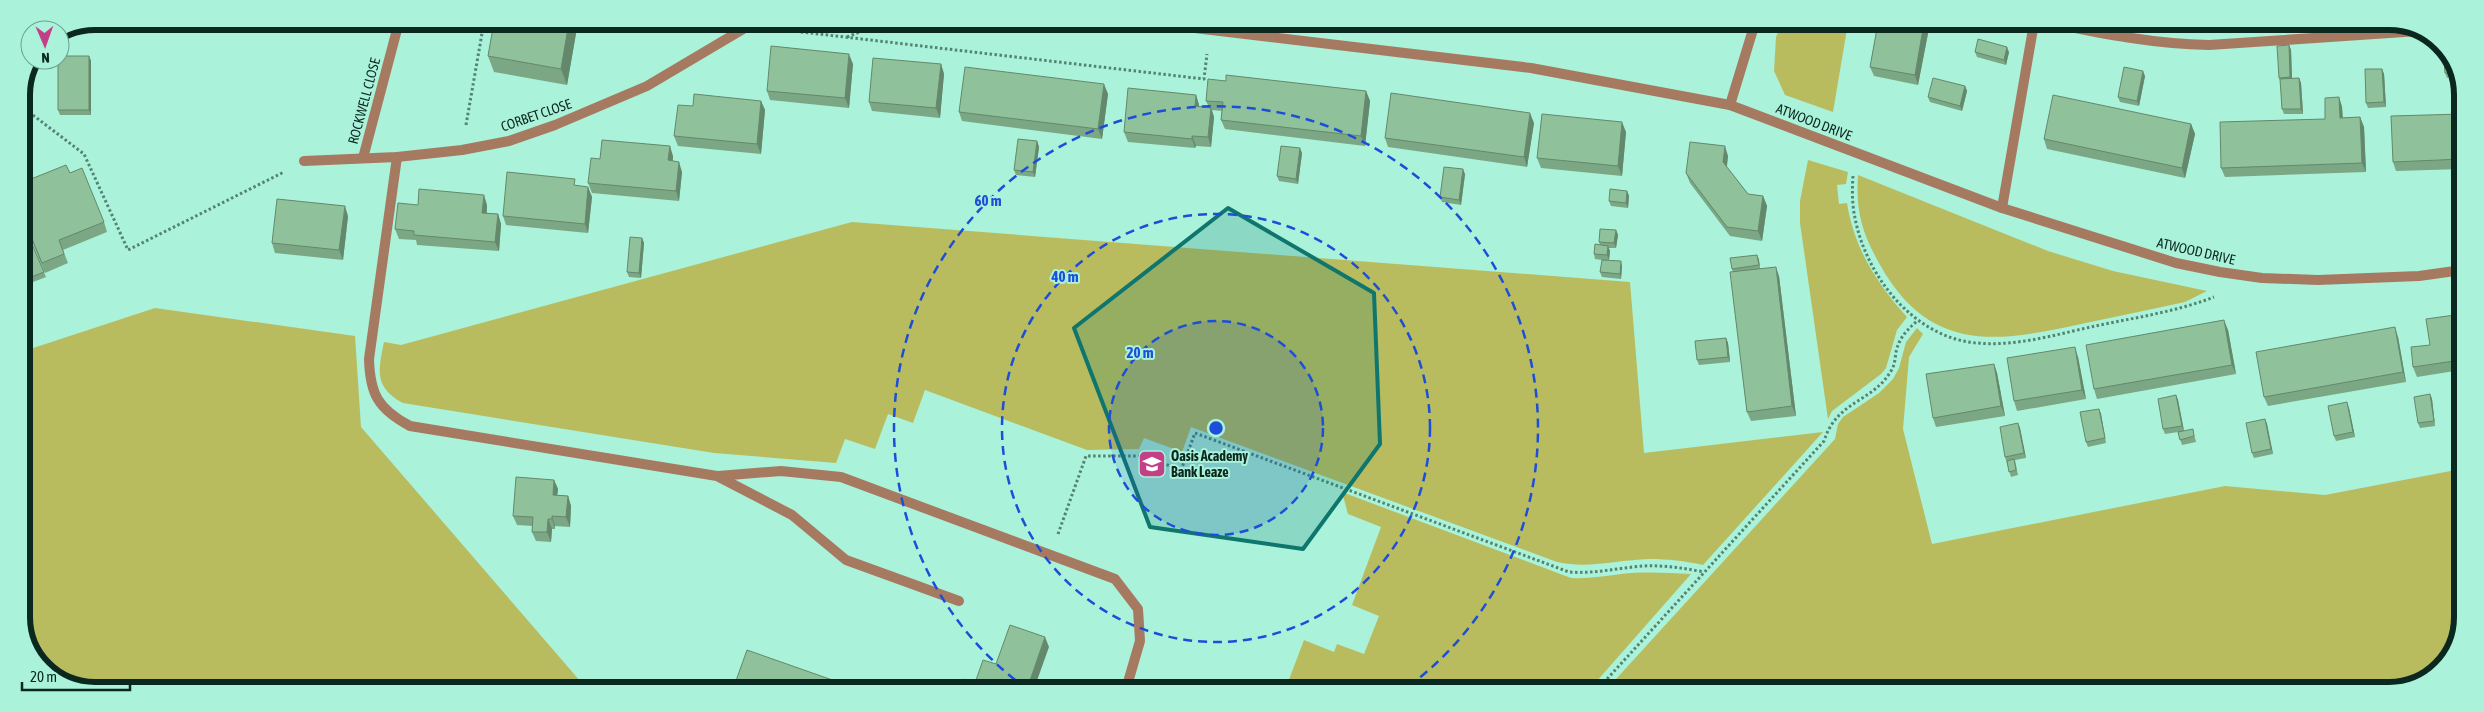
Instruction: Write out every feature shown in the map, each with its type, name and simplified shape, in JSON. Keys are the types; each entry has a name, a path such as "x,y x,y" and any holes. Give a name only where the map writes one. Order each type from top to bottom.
{"street":[{"name":"ROCKWELL CLOSE","path":"363,158 397,30"},
{"name":"CORBET CLOSE","path":"304,162 397,157 462,150 509,140 555,125 647,86 742,30"},
{"name":"ATWOOD DRIVE","path":"1203,30 1531,68 1730,105 2002,208 2176,263 2245,276 2318,280 2376,278 2454,271"},
{"path":"1730,105 1753,30"},
{"path":"2002,208 2033,30"},
{"path":"2087,30 2136,40 2187,45 2405,32"},
{"path":"397,157 369,358 370,384 382,406 393,417 410,426 717,476 781,471 841,477 1115,579 1138,609 1140,641 1128,682"},
{"path":"717,476 792,515 846,560 959,600"}],"path":[{"path":"462,150 483,30"},
{"path":"795,30 1204,79 1210,31"},
{"path":"846,37 864,30"},
{"path":"30,113 84,154 128,250 304,162"},
{"path":"1855,153 1852,201 1860,236 1894,298 1917,321 1938,332 1976,343 2010,342 2186,308 2220,294"},
{"path":"1604,682 1824,441 1827,430 1837,415 1868,394 1892,370 1900,340 1917,321"},
{"path":"1056,539 1086,456 1144,456 1182,470 1195,433 1569,572 1582,573 1644,566 1672,566 1704,572"}],"highlighted area":[{"path":"1228,208 1374,293 1380,444 1303,549 1150,527 1074,328"}],"green space":[{"path":"1779,30 1847,30 1833,112 1785,95 1774,71 1776,37"},
{"path":"1808,160 1848,172 1846,184 1837,185 1839,204 1847,203 1855,235 1868,264 1886,292 1907,317 1897,330 1886,368 1881,374 1832,411 1828,419 1800,223 1800,201"},
{"path":"1858,175 2048,251 2113,271 2207,291 2185,302 2024,335 1973,336 1949,330 1926,318 1905,300 1886,275 1872,251 1863,228 1858,203"},
{"path":"852,222 1630,282 1644,453 1823,432 1703,565 1676,560 1649,559 1580,565 1557,562 1191,427 1182,452 1144,438 1139,449 1087,450 925,390 913,423 888,414 875,449 845,439 836,463 714,453 403,403 387,391 380,377 380,362 384,342 401,345"},
{"path":"155,308 355,336 361,427 581,682 95,682 78,680 59,671 46,660 39,649 32,634 30,621 30,349"},
{"path":"1917,328 1923,334 1909,357 1903,429 1932,544 2225,486 2325,495 2454,470 2454,617 2452,634 2447,646 2438,660 2428,669 2410,679 2389,682 1613,682 1835,439 1838,424 1843,417 1879,393 1893,379 1899,368 1906,342"},
{"path":"1342,492 1571,578 1656,572 1691,574 1596,682 1288,682 1304,640 1334,652 1337,644 1364,654 1379,616 1352,605 1381,527 1348,514"}],"building":[{"path":"493,30 568,30 561,69 488,56"},
{"path":"1877,30 1923,30 1915,75 1870,67"},
{"path":"1978,39 2007,47 2004,60 1975,52"},
{"path":"2289,45 2290,77 2279,78 2277,46"},
{"path":"771,46 849,54 845,98 767,91"},
{"path":"70,56 89,56 89,110 58,110 58,70 70,70"},
{"path":"873,58 941,64 936,108 869,102"},
{"path":"2444,61 2450,73 2445,73"},
{"path":"965,67 1104,84 1098,129 959,112"},
{"path":"2124,67 2143,71 2137,101 2118,97"},
{"path":"2365,69 2382,69 2384,102 2366,103"},
{"path":"1226,75 1366,91 1361,136 1221,120 1223,102 1206,101 1208,79 1226,81"},
{"path":"1933,78 1965,86 1960,106 1928,97"},
{"path":"2299,78 2301,109 2282,109 2280,79"},
{"path":"2452,80 2454,91 2453,103"},
{"path":"1128,88 1196,95 1195,106 1211,108 1208,137 1192,136 1192,139 1124,132"},
{"path":"1391,93 1530,113 1524,157 1385,138"},
{"path":"694,94 761,101 757,144 674,136 678,105 693,106"},
{"path":"2053,95 2191,124 2182,168 2044,139"},
{"path":"2339,97 2340,118 2360,117 2362,163 2221,168 2220,122 2325,119 2325,98"},
{"path":"1542,114 1622,122 1618,166 1537,158"},
{"path":"2454,114 2454,159 2393,162 2391,116"},
{"path":"1018,139 1037,141 1033,172 1014,170"},
{"path":"602,140 670,146 668,160 679,162 676,191 588,183 591,158 600,159"},
{"path":"1690,142 1725,146 1723,162 1748,194 1763,196 1758,231 1727,227 1686,173"},
{"path":"1281,146 1300,148 1296,179 1277,176"},
{"path":"66,165 70,173 82,168 104,222 59,240 64,254 42,263 30,234 30,179"},
{"path":"1444,167 1463,169 1459,200 1440,197"},
{"path":"507,172 575,179 574,185 588,187 585,224 503,216"},
{"path":"419,189 484,195 482,213 498,214 495,242 414,235 414,231 395,229 398,203 418,205"},
{"path":"1610,189 1627,191 1626,203 1609,201"},
{"path":"277,199 345,206 339,250 272,243"},
{"path":"1600,229 1616,230 1614,243 1599,242"},
{"path":"630,237 642,238 639,273 627,272"},
{"path":"32,244 44,272 30,277 30,245"},
{"path":"1595,244 1608,246 1607,255 1594,254"},
{"path":"1757,255 1759,265 1732,269 1730,258"},
{"path":"1602,260 1621,261 1620,274 1600,272"},
{"path":"1776,267 1792,406 1747,412 1730,272"},
{"path":"2454,315 2454,361 2413,367 2411,347 2430,345 2426,319"},
{"path":"2224,320 2232,365 2094,389 2086,345"},
{"path":"2395,327 2403,372 2264,397 2256,352"},
{"path":"1726,338 1728,357 1697,360 1695,341"},
{"path":"2075,347 2082,390 2014,401 2007,358"},
{"path":"1994,364 2001,406 1933,418 1926,374"},
{"path":"2430,394 2434,421 2418,423 2414,397"},
{"path":"2176,395 2182,426 2163,429 2158,399"},
{"path":"2347,402 2353,432 2334,436 2328,406"},
{"path":"2099,409 2105,438 2086,442 2080,412"},
{"path":"2265,419 2271,449 2252,453 2246,423"},
{"path":"2018,423 2024,453 2005,457 2000,427"},
{"path":"2193,429 2194,436 2180,440 2178,432"},
{"path":"2014,459 2016,470 2009,472 2007,461"},
{"path":"516,477 554,480 553,495 568,496 566,517 552,516 552,519 548,519 547,532 532,532 533,517 513,516"},
{"path":"1010,625 1045,637 1029,682 975,682 983,660 996,664"},
{"path":"747,650 838,682 736,682"}],"place":[{"name":"Oasis Academy Bank Leaze","path":"1152,464"}]}
